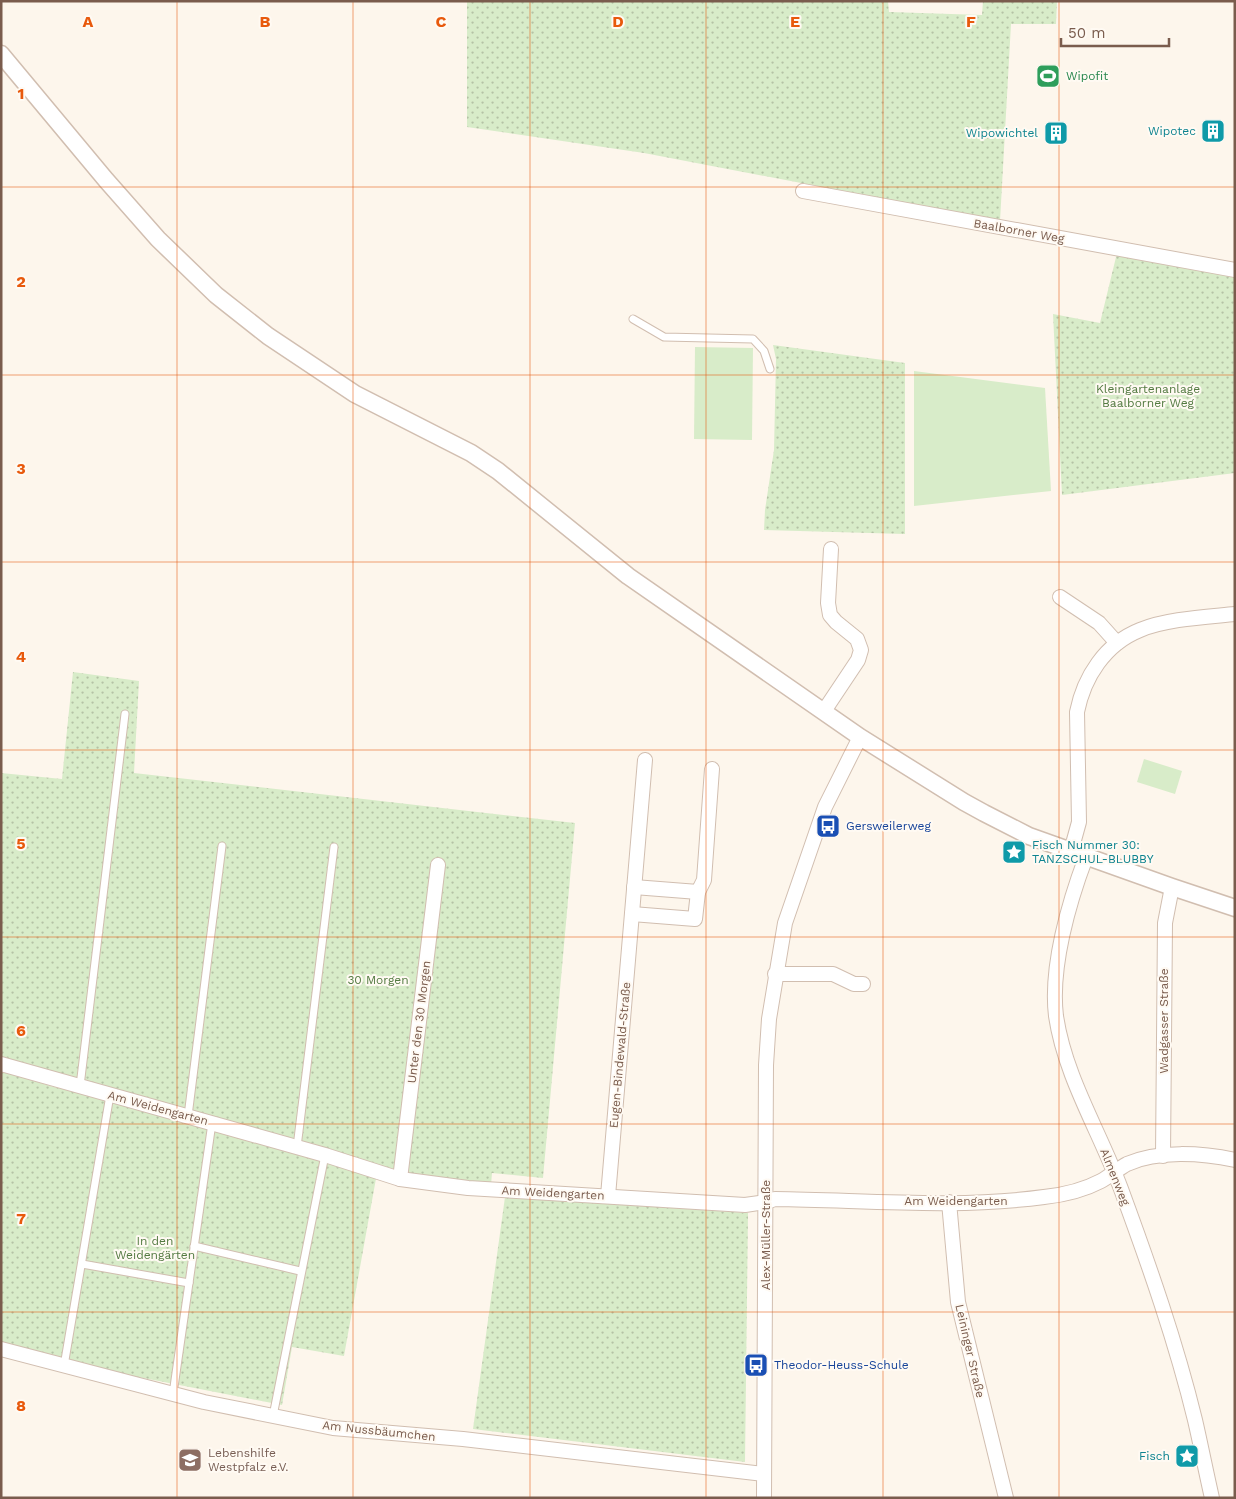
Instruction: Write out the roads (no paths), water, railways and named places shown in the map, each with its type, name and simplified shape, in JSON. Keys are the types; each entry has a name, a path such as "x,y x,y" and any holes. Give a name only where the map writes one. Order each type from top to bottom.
{"street":[{"path":"1,54 158,239 216,295 268,336 355,394 471,453 498,471 608,561 642,586 860,737 984,814 1029,836 1235,908"},
{"name":"Baalborner Weg","path":"803,191 1235,270"},
{"path":"824,711 858,660 861,650 857,639 830,615 828,603 832,549"},
{"path":"1060,597 1100,623 1117,643"},
{"path":"1071,851 1079,822 1076,712 1086,681 1095,667 1117,643 1140,629 1171,622 1235,614"},
{"name":"Alex-Müller-Straße","path":"764,1498 766,1065 769,1019 785,922 825,807 860,737"},
{"name":"Eugen-Bindewald-Straße","path":"608,1196 645,760"},
{"path":"632,914 696,920 698,892 704,880 712,769"},
{"name":"Almenweg","path":"1086,857 1064,930 1057,976 1056,1015 1068,1063 1115,1173 1151,1272 1194,1418 1212,1498"},
{"name":"Unter den 30 Morgen","path":"400,1179 438,865"},
{"path":"634,887 698,892"},
{"name":"Wadgasser Straße","path":"1163,1156 1165,923 1172,887"},
{"path":"775,974 833,974 854,984 863,984"},
{"name":"Am Weidengarten","path":"1,1064 325,1155 400,1179 468,1188 745,1205 779,1199 1005,1202 1076,1191 1101,1181 1126,1165 1163,1156 1195,1154 1235,1160"},
{"name":"Leininger Straße","path":"949,1202 958,1302 1006,1498"},
{"name":"Am Nussbäumchen","path":"1,1349 173,1395 333,1428 463,1439 764,1474"}],"lane":[{"path":"633,319 664,337 753,339 764,351 770,369"},
{"path":"80,1087 126,714"},
{"path":"188,1116 222,846"},
{"path":"297,1147 334,847"},
{"path":"64,1366 110,1095"},
{"path":"173,1395 212,1123"},
{"path":"273,1417 300,1271 304,1263 325,1155"},
{"path":"194,1246 300,1271"},
{"path":"82,1264 189,1283"}],"place":[{"name":"Wipofit","path":"1048,76"},
{"name":"Wipotec","path":"1213,131"},
{"name":"Wipowichtel","path":"1056,133"},
{"name":"Gersweilerweg","path":"828,826"},
{"name":"Fisch Nummer 30: TANZSCHUL-BLUBBY","path":"1014,852"},
{"name":"Theodor-Heuss-Schule","path":"756,1365"},
{"name":"Fisch","path":"1187,1456"},
{"name":"Lebenshilfe Westpfalz e.V.","path":"190,1460"}],"park label":[{"name":"Kleingartenanlage Baalborner Weg","path":"1148,396"},
{"name":"30 Morgen","path":"378,980"},
{"name":"In den Weidengärten","path":"155,1248"}]}
